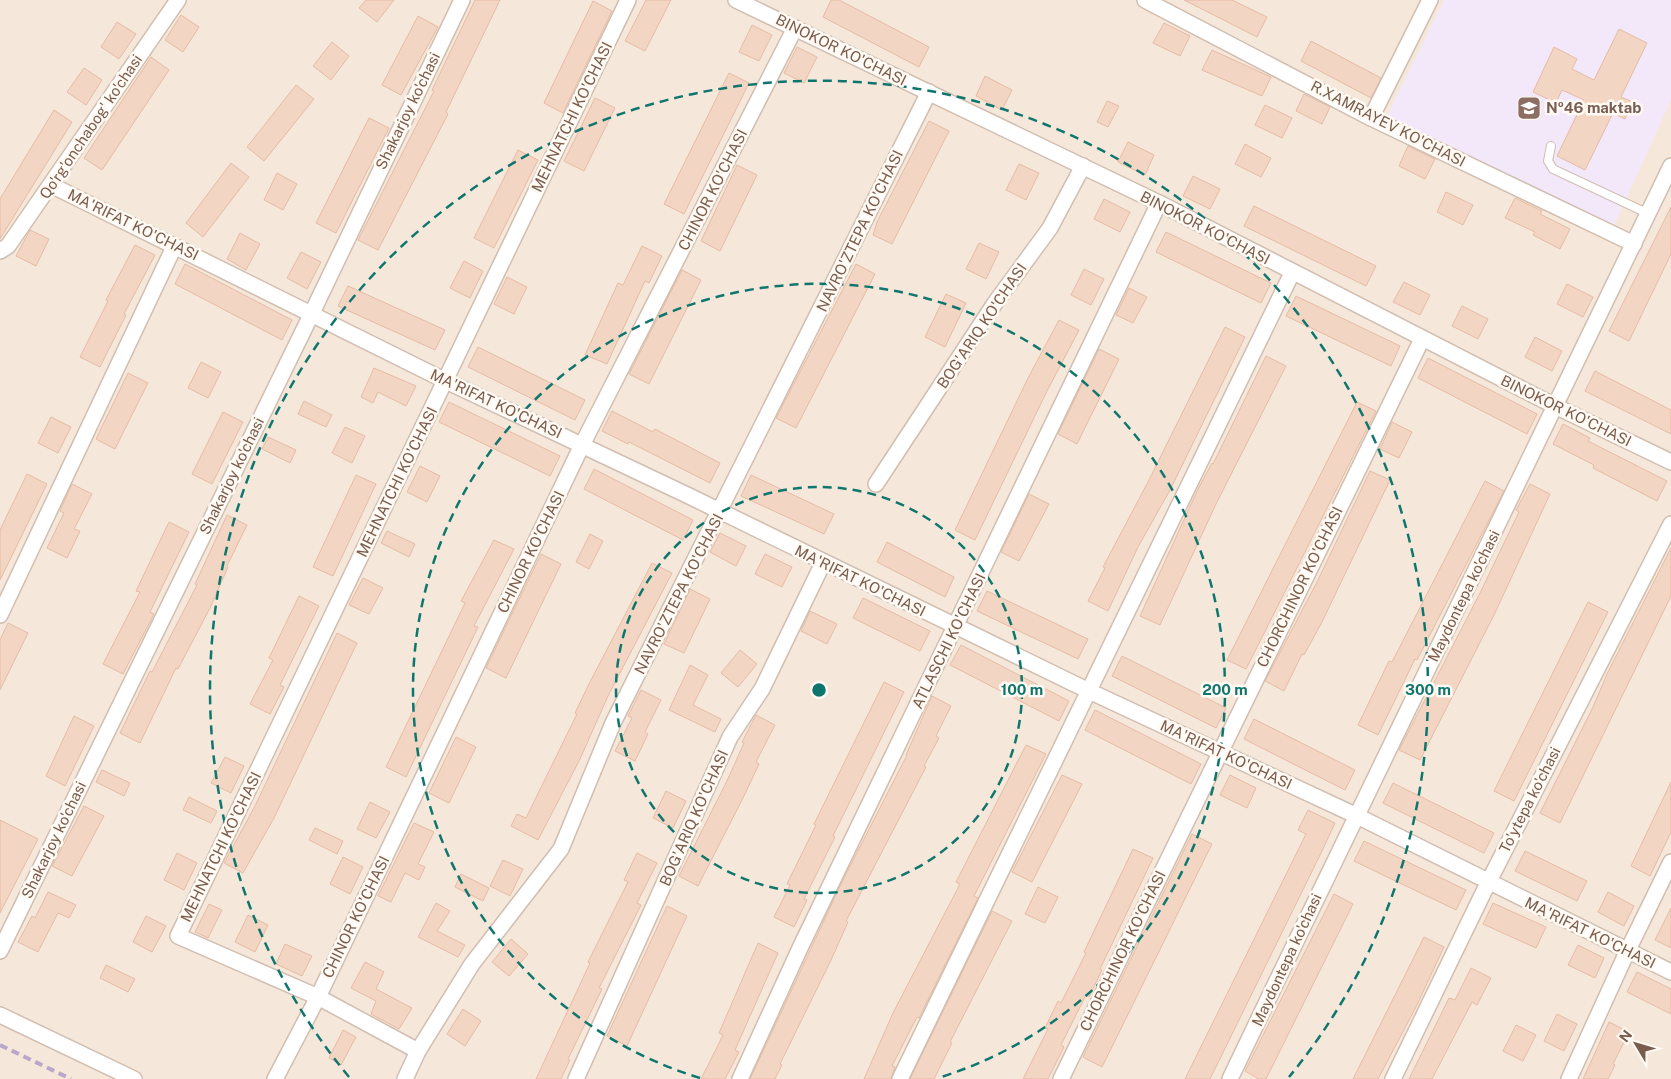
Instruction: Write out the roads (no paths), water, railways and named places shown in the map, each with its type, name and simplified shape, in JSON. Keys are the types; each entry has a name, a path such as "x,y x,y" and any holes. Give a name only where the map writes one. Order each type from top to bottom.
{"street":[{"name":"Qo'rg'onchabog' ko'chasi","path":"0,251 8,246 52,185 178,0"},
{"name":"Shakarjoy ko'chasi","path":"0,951 462,0"},
{"name":"MEHNATCHI KO'CHASI","path":"318,997 178,936 628,0"},
{"name":"BINOKOR KO'CHASI","path":"736,0 1159,203 1422,339 1671,462"},
{"name":"R.XAMRAYEV KO'CHASI","path":"1145,0 1371,118 1634,244"},
{"path":"1371,118 1430,0"},
{"name":"CHINOR KO'CHASI","path":"275,1079 318,997 582,445 795,28"},
{"name":"NAVRO'ZTEPA KO'CHASI","path":"405,1079 418,1051 472,964 560,849 613,723 929,92"},
{"name":"BOG'ARIQ KO'CHASI","path":"876,484 995,303 1050,228 1083,166"},
{"name":"Maydontepa ko'chasi","path":"1230,1079 1355,816 1557,407 1671,166"},
{"name":"MA'RIFAT KO'CHASI","path":"52,185 446,381 1089,691 1355,816 1627,952 1671,972"},
{"name":"ATLASCHI KO'CHASI","path":"740,1079 800,948 1159,203"},
{"path":"0,615 174,246"},
{"path":"900,1079 1292,273"},
{"name":"CHORCHINOR KO'CHASI","path":"1060,1079 1422,339"},
{"name":"To'ytepa ko'chasi","path":"1393,1079 1488,883 1671,524"},
{"name":"BOG'ARIQ KO'CHASI","path":"576,1079 730,737 762,688 823,563"},
{"path":"1569,1079 1627,952 1671,862"},
{"path":"318,997 418,1051"},
{"path":"0,1015 134,1079"}],"lane":[{"path":"1551,146 1548,161 1553,169 1648,214"}],"railway":[{"path":"0,1045 71,1079"}],"place":[{"name":"№46 maktab","path":"1529,108"}]}
